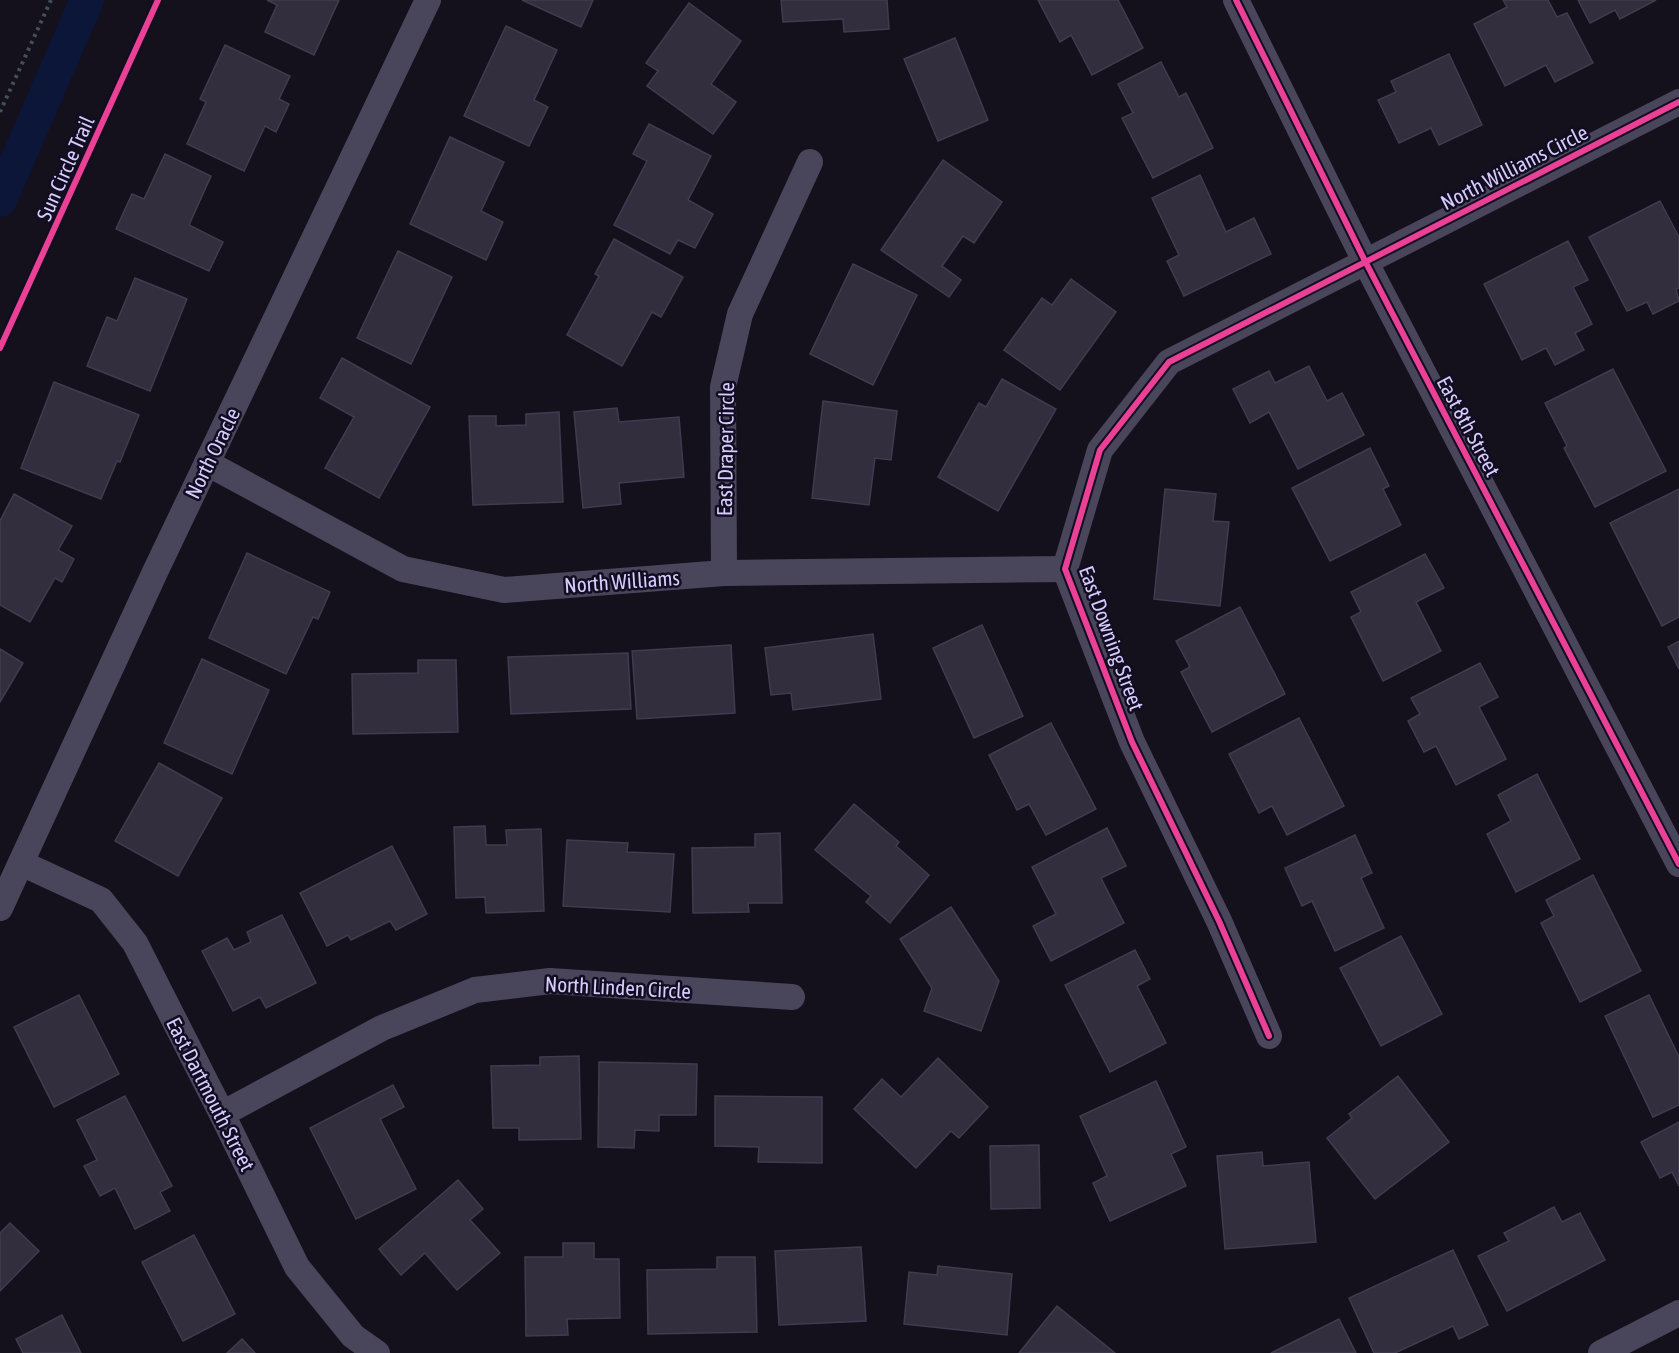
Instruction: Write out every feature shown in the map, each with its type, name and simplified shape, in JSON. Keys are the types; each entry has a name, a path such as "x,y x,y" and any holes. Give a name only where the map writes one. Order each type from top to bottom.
{"street":[{"name":"North Oracle","path":"0,908 155,572 428,0"},
{"name":"East 8th Street","path":"1236,0 1365,261 1679,864"},
{"name":"North Williams Circle","path":"1365,261 1679,102"},
{"name":"East Draper Circle","path":"724,573 723,387 740,314 810,162"},
{"name":"East Downing Street","path":"1269,1036 1219,921 1132,742 1065,568 1100,450 1169,362 1365,261"},
{"name":"North Williams","path":"207,463 403,568 504,590 724,573 1065,568"},
{"name":"East Dartmouth Street","path":"21,863 101,900 135,943 297,1267 353,1336 376,1353"},
{"name":"North Linden Circle","path":"222,1113 382,1028 475,990 550,981 792,998"},
{"path":"1601,1353 1679,1312"}],"path":[{"path":"0,112 51,0"}],"building":[{"path":"267,0 339,0 314,55 265,32 277,5"},
{"path":"522,0 593,0 581,27"},
{"path":"781,0 887,0 889,29 844,32 843,19 783,22"},
{"path":"1038,0 1118,0 1143,48 1092,75 1071,35 1060,42"},
{"path":"1503,0 1548,0 1557,17 1567,13 1593,63 1555,82 1546,65 1505,86 1474,24 1507,7"},
{"path":"1578,0 1656,0 1620,19 1615,10 1590,23"},
{"path":"689,3 741,41 711,84 736,102 713,134 647,86 658,71 646,63"},
{"path":"506,26 557,50 534,100 548,107 529,146 464,116"},
{"path":"955,38 988,120 938,141 904,59"},
{"path":"225,45 290,76 279,99 289,104 276,132 265,126 244,171 187,144 206,102 200,99"},
{"path":"1449,54 1482,125 1439,145 1431,128 1399,143 1378,100 1396,92 1391,81"},
{"path":"1161,62 1179,97 1186,93 1213,148 1153,178 1122,118 1133,113 1118,84"},
{"path":"649,124 711,156 688,200 713,214 695,248 678,240 670,254 614,225 647,161 633,154"},
{"path":"450,137 504,162 481,211 503,222 486,260 410,224"},
{"path":"165,154 211,176 189,225 223,242 209,271 116,229 132,194 144,199"},
{"path":"943,160 1002,202 974,243 963,236 942,266 961,280 949,297 881,250"},
{"path":"1200,175 1226,232 1254,218 1271,254 1184,296 1167,261 1179,255 1152,198"},
{"path":"1660,201 1679,237 1679,288 1676,289 1679,301 1653,314 1647,302 1627,311 1589,237"},
{"path":"614,239 683,277 661,317 652,312 622,366 567,335 599,276 595,274"},
{"path":"1568,241 1588,280 1573,287 1592,324 1575,333 1584,350 1555,365 1546,348 1522,360 1484,284"},
{"path":"398,251 452,277 411,364 357,338"},
{"path":"853,264 917,295 873,385 810,354"},
{"path":"135,278 187,299 150,391 87,366 107,317 117,321"},
{"path":"1071,279 1116,312 1060,390 1004,350 1042,298 1052,305"},
{"path":"342,358 430,407 379,498 325,468 354,417 320,398"},
{"path":"1309,366 1327,401 1342,393 1364,435 1298,469 1269,412 1250,423 1233,389 1269,371 1275,383"},
{"path":"1613,369 1666,471 1595,507 1564,448 1567,446 1545,403"},
{"path":"1002,379 1056,409 998,511 938,477 979,403 986,407"},
{"path":"54,382 139,415 120,462 117,461 101,499 21,468"},
{"path":"823,401 897,411 891,460 875,458 869,505 812,498"},
{"path":"617,408 619,422 679,417 684,477 619,483 621,504 583,508 574,412"},
{"path":"559,412 563,502 473,505 469,416 496,416 496,426 526,425 526,414"},
{"path":"1370,448 1389,486 1383,489 1401,525 1330,561 1292,488"},
{"path":"1165,489 1216,494 1213,521 1229,522 1220,606 1154,599"},
{"path":"1679,489 1679,617 1662,626 1610,523"},
{"path":"14,494 72,526 58,550 74,559 62,582 55,578 30,622 0,605 0,521"},
{"path":"247,553 330,592 318,619 313,617 286,674 209,638"},
{"path":"1425,554 1444,588 1416,602 1441,651 1383,681 1351,617 1361,612 1351,592"},
{"path":"1240,607 1285,694 1212,732 1181,672 1190,667 1176,641"},
{"path":"982,625 1023,716 974,738 933,648"},
{"path":"873,634 881,699 793,710 791,693 771,695 765,648"},
{"path":"1679,641 1679,669 1668,647"},
{"path":"731,645 735,713 637,719 632,651"},
{"path":"0,649 23,663 0,702"},
{"path":"628,653 631,709 511,714 508,657"},
{"path":"202,659 269,690 232,774 164,743"},
{"path":"418,660 456,660 458,732 353,734 352,674 418,673"},
{"path":"1480,663 1498,697 1479,707 1506,759 1456,785 1436,746 1424,752 1408,721 1420,714 1411,698"},
{"path":"1299,718 1344,806 1287,835 1272,806 1259,813 1229,754"},
{"path":"1051,723 1096,809 1046,835 1029,804 1017,810 989,755"},
{"path":"159,763 222,798 178,876 115,841"},
{"path":"1537,774 1580,859 1516,892 1487,834 1511,821 1498,795"},
{"path":"854,804 899,842 896,846 929,875 890,923 866,902 871,896 815,850"},
{"path":"485,826 486,845 507,845 506,830 541,829 544,911 486,913 485,897 456,898 454,827"},
{"path":"1107,828 1126,866 1101,878 1124,923 1051,961 1033,926 1056,914 1032,867"},
{"path":"780,833 782,903 748,903 749,912 693,913 692,848 755,847 755,834"},
{"path":"1355,835 1372,873 1361,878 1384,928 1335,951 1312,901 1302,906 1285,868"},
{"path":"567,840 628,843 627,852 674,854 670,912 563,906"},
{"path":"392,846 427,914 396,930 390,921 351,940 348,935 327,946 300,893"},
{"path":"1593,875 1641,971 1580,1002 1541,923 1554,916 1546,900"},
{"path":"951,907 999,981 981,1031 924,1011 932,988 900,939"},
{"path":"282,915 316,983 266,1008 260,997 233,1011 202,951 227,938 234,950 251,942 247,932"},
{"path":"1401,936 1442,1014 1381,1046 1340,968"},
{"path":"1135,950 1150,979 1137,986 1166,1043 1110,1072 1065,985"},
{"path":"79,995 119,1074 54,1107 14,1027"},
{"path":"1649,995 1679,1057 1679,1105 1653,1117 1605,1016"},
{"path":"579,1056 581,1139 519,1140 519,1128 493,1128 491,1066 540,1065 540,1057"},
{"path":"938,1058 988,1107 959,1138 951,1131 916,1168 854,1109 882,1079 901,1097"},
{"path":"599,1062 697,1064 696,1115 659,1115 659,1131 635,1130 634,1148 598,1147"},
{"path":"1398,1076 1449,1142 1375,1199 1327,1138 1352,1118 1349,1114"},
{"path":"1156,1081 1186,1147 1171,1154 1186,1186 1110,1221 1093,1183 1107,1176 1080,1116"},
{"path":"393,1085 404,1107 380,1119 416,1189 356,1219 310,1128"},
{"path":"125,1096 172,1186 160,1192 170,1211 135,1229 115,1188 100,1196 84,1166 97,1160 77,1120"},
{"path":"715,1096 822,1097 822,1163 758,1162 759,1147 715,1146"},
{"path":"1679,1122 1679,1186 1672,1172 1660,1178 1641,1142"},
{"path":"1039,1145 1040,1208 991,1209 990,1146"},
{"path":"1262,1152 1263,1166 1309,1162 1316,1242 1225,1249 1217,1156"},
{"path":"458,1180 483,1209 470,1220 500,1253 457,1290 425,1253 401,1275 379,1249"},
{"path":"1554,1207 1562,1222 1580,1213 1605,1260 1507,1311 1478,1256 1509,1241 1504,1233"},
{"path":"10,1223 39,1251 0,1291 0,1233"},
{"path":"194,1235 235,1314 183,1341 142,1262"},
{"path":"563,1243 594,1243 594,1259 619,1259 620,1318 567,1319 568,1335 526,1336 525,1257 563,1257"},
{"path":"861,1247 866,1321 779,1325 775,1251"},
{"path":"1453,1250 1488,1325 1459,1339 1453,1326 1395,1353 1374,1353 1349,1298"},
{"path":"717,1257 755,1257 757,1332 648,1334 647,1270 717,1269"},
{"path":"938,1266 1012,1274 1007,1335 904,1324 909,1272 937,1275"},
{"path":"1057,1306 1115,1353 1019,1353"},
{"path":"62,1315 81,1353 23,1353 16,1339"},
{"path":"1339,1319 1356,1353 1271,1353"},
{"path":"242,1339 255,1353 227,1353"}],"waterway":[{"path":"0,200 87,0"}],"cycle path":[{"name":"Sun Circle Trail","path":"0,348 158,0"},
{"path":"1236,0 1365,261 1679,864"},
{"path":"1269,1036 1219,921 1132,742 1065,569 1100,450 1169,362 1679,102"}]}
